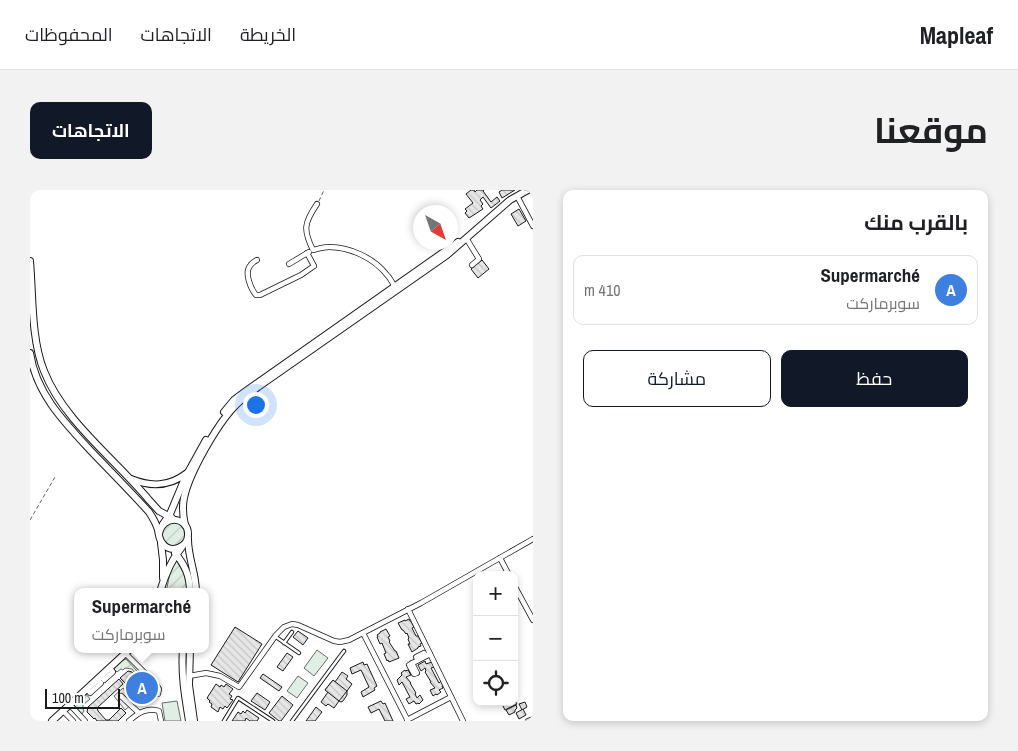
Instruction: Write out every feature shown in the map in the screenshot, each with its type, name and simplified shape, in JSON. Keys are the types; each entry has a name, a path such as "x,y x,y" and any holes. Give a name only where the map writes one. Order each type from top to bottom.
{"main road":[{"path":"163,581 160,528 172,518 189,471 226,409 238,396 395,288 447,255 516,196 528,190"},
{"path":"30,261 38,349 43,370 54,392 66,410 159,511 185,525"},
{"path":"196,588 188,549 188,530 183,515 183,499 190,479 222,422 243,398 395,288"},
{"path":"30,353 36,377 50,404 77,436 149,512 165,546 171,549 181,560 187,572 190,588"},
{"path":"129,478 146,484 161,485 176,480 189,471"},
{"path":"161,588 176,554 186,543 188,537"},
{"path":"171,549 183,546"},
{"path":"52,721 126,653"},
{"path":"183,653 183,688 189,721"},
{"path":"190,653 189,676 194,721"}],"street":[{"path":"516,196 533,226"},
{"path":"313,250 306,233 310,214 317,204"},
{"path":"466,238 479,259 472,265"},
{"path":"289,264 313,250 326,247 350,250 363,255 383,270 395,288"},
{"path":"257,260 249,266 248,275 254,293 260,295 301,275 314,266 307,253"},
{"path":"189,676 206,673 220,676 239,687 284,626 298,625 334,641 349,640 421,603 533,539"},
{"path":"500,558 507,571"},
{"path":"518,592 533,620"},
{"path":"408,609 428,655 463,721"},
{"path":"364,633 407,721 451,697"},
{"path":"130,653 155,683 159,689 158,694"},
{"path":"412,664 418,660 416,657 424,653 428,655"},
{"path":"121,696 139,713"},
{"path":"70,705 85,721"},
{"path":"129,721 139,713 156,709 160,721"},
{"path":"63,710 72,721"},
{"path":"528,721 533,719"}],"lane":[{"path":"284,643 292,632"},
{"path":"275,637 299,653"},
{"path":"292,721 344,651"},
{"path":"224,721 238,698 273,721"}],"path":[{"path":"317,204 324,190"},
{"path":"30,520 55,478"}],"green space":[{"path":"174,522 182,526 186,534 182,542 174,546 166,542 162,534 166,526"},
{"path":"176,560 186,577 187,588 167,588 170,573"},
{"path":"317,650 328,658 314,676 304,668"},
{"path":"126,659 137,671 135,673 132,669 125,668 117,672 113,668"},
{"path":"298,676 308,683 297,698 287,691"},
{"path":"86,694 90,699 83,705 84,711 82,714 74,705"},
{"path":"177,701 181,721 165,721 162,703"}],"shaded area":[{"path":"123,688 134,702 125,710 114,696"}],"building":[{"path":"471,190 475,192 477,190 484,190 491,202 497,197 500,201 491,208 483,197 480,200 483,204 481,206 483,209 469,218 465,213 467,211 465,209 473,203 466,194"},
{"path":"502,190 515,190 502,198 499,192"},
{"path":"519,209 526,221 518,226 511,214"},
{"path":"482,260 489,269 478,278 471,269"},
{"path":"409,619 414,627 412,628 416,636 418,636 422,643 420,644 421,646 412,652 408,644 410,644 407,633 402,630 398,623"},
{"path":"235,627 262,644 238,682 211,665"},
{"path":"386,629 390,636 388,637 389,642 399,658 389,662 384,654 386,653 382,643 380,644 377,637 380,632"},
{"path":"298,631 308,638 303,645 293,637"},
{"path":"287,653 293,657 283,671 277,667"},
{"path":"425,661 426,664 432,662 435,667 431,668 439,683 442,680 444,685 439,690 441,692 437,695 433,696 430,690 435,688 425,672 425,668 421,671 418,665"},
{"path":"363,662 364,665 367,664 377,686 374,688 375,690 363,697 361,692 369,687 361,670 352,674 350,668"},
{"path":"405,670 408,670 411,675 406,677 411,683 417,698 420,695 423,700 419,704 416,704 414,701 409,704 406,699 410,697 402,682 399,685 397,680"},
{"path":"128,671 132,672 140,681 138,683 142,684 147,690 146,695 141,701 135,696 137,693 126,681 125,683 120,678"},
{"path":"342,672 348,676 346,679 352,684 347,691 347,695 334,708 328,704 326,706 321,702 328,692 325,690 333,680 335,682"},
{"path":"263,674 282,687 279,691 260,678"},
{"path":"119,679 123,684 97,708 106,720 109,720 121,708 126,713 118,721 97,721 87,712 88,707"},
{"path":"333,680 347,691 339,701 325,690"},
{"path":"216,684 224,687 226,684 233,689 229,694 232,696 230,699 233,700 227,708 225,706 223,709 220,707 218,712 211,707 212,704 207,698"},
{"path":"257,693 270,702 265,710 251,701"},
{"path":"282,696 293,705 281,721 279,721 269,713"},
{"path":"381,701 383,704 385,703 393,721 385,721 379,709 371,713 368,707"},
{"path":"525,702 527,707 522,710 519,704"},
{"path":"503,706 513,706 505,710"},
{"path":"514,706 517,708 515,712 509,715 506,710"},
{"path":"316,707 322,712 315,721 306,721"},
{"path":"523,709 526,715 519,719 516,713"},
{"path":"247,710 259,718 257,721 250,721 246,718 245,721 232,721 238,712 241,714"}],"place":[{"name":"Supermarché","path":"142,688"}]}
